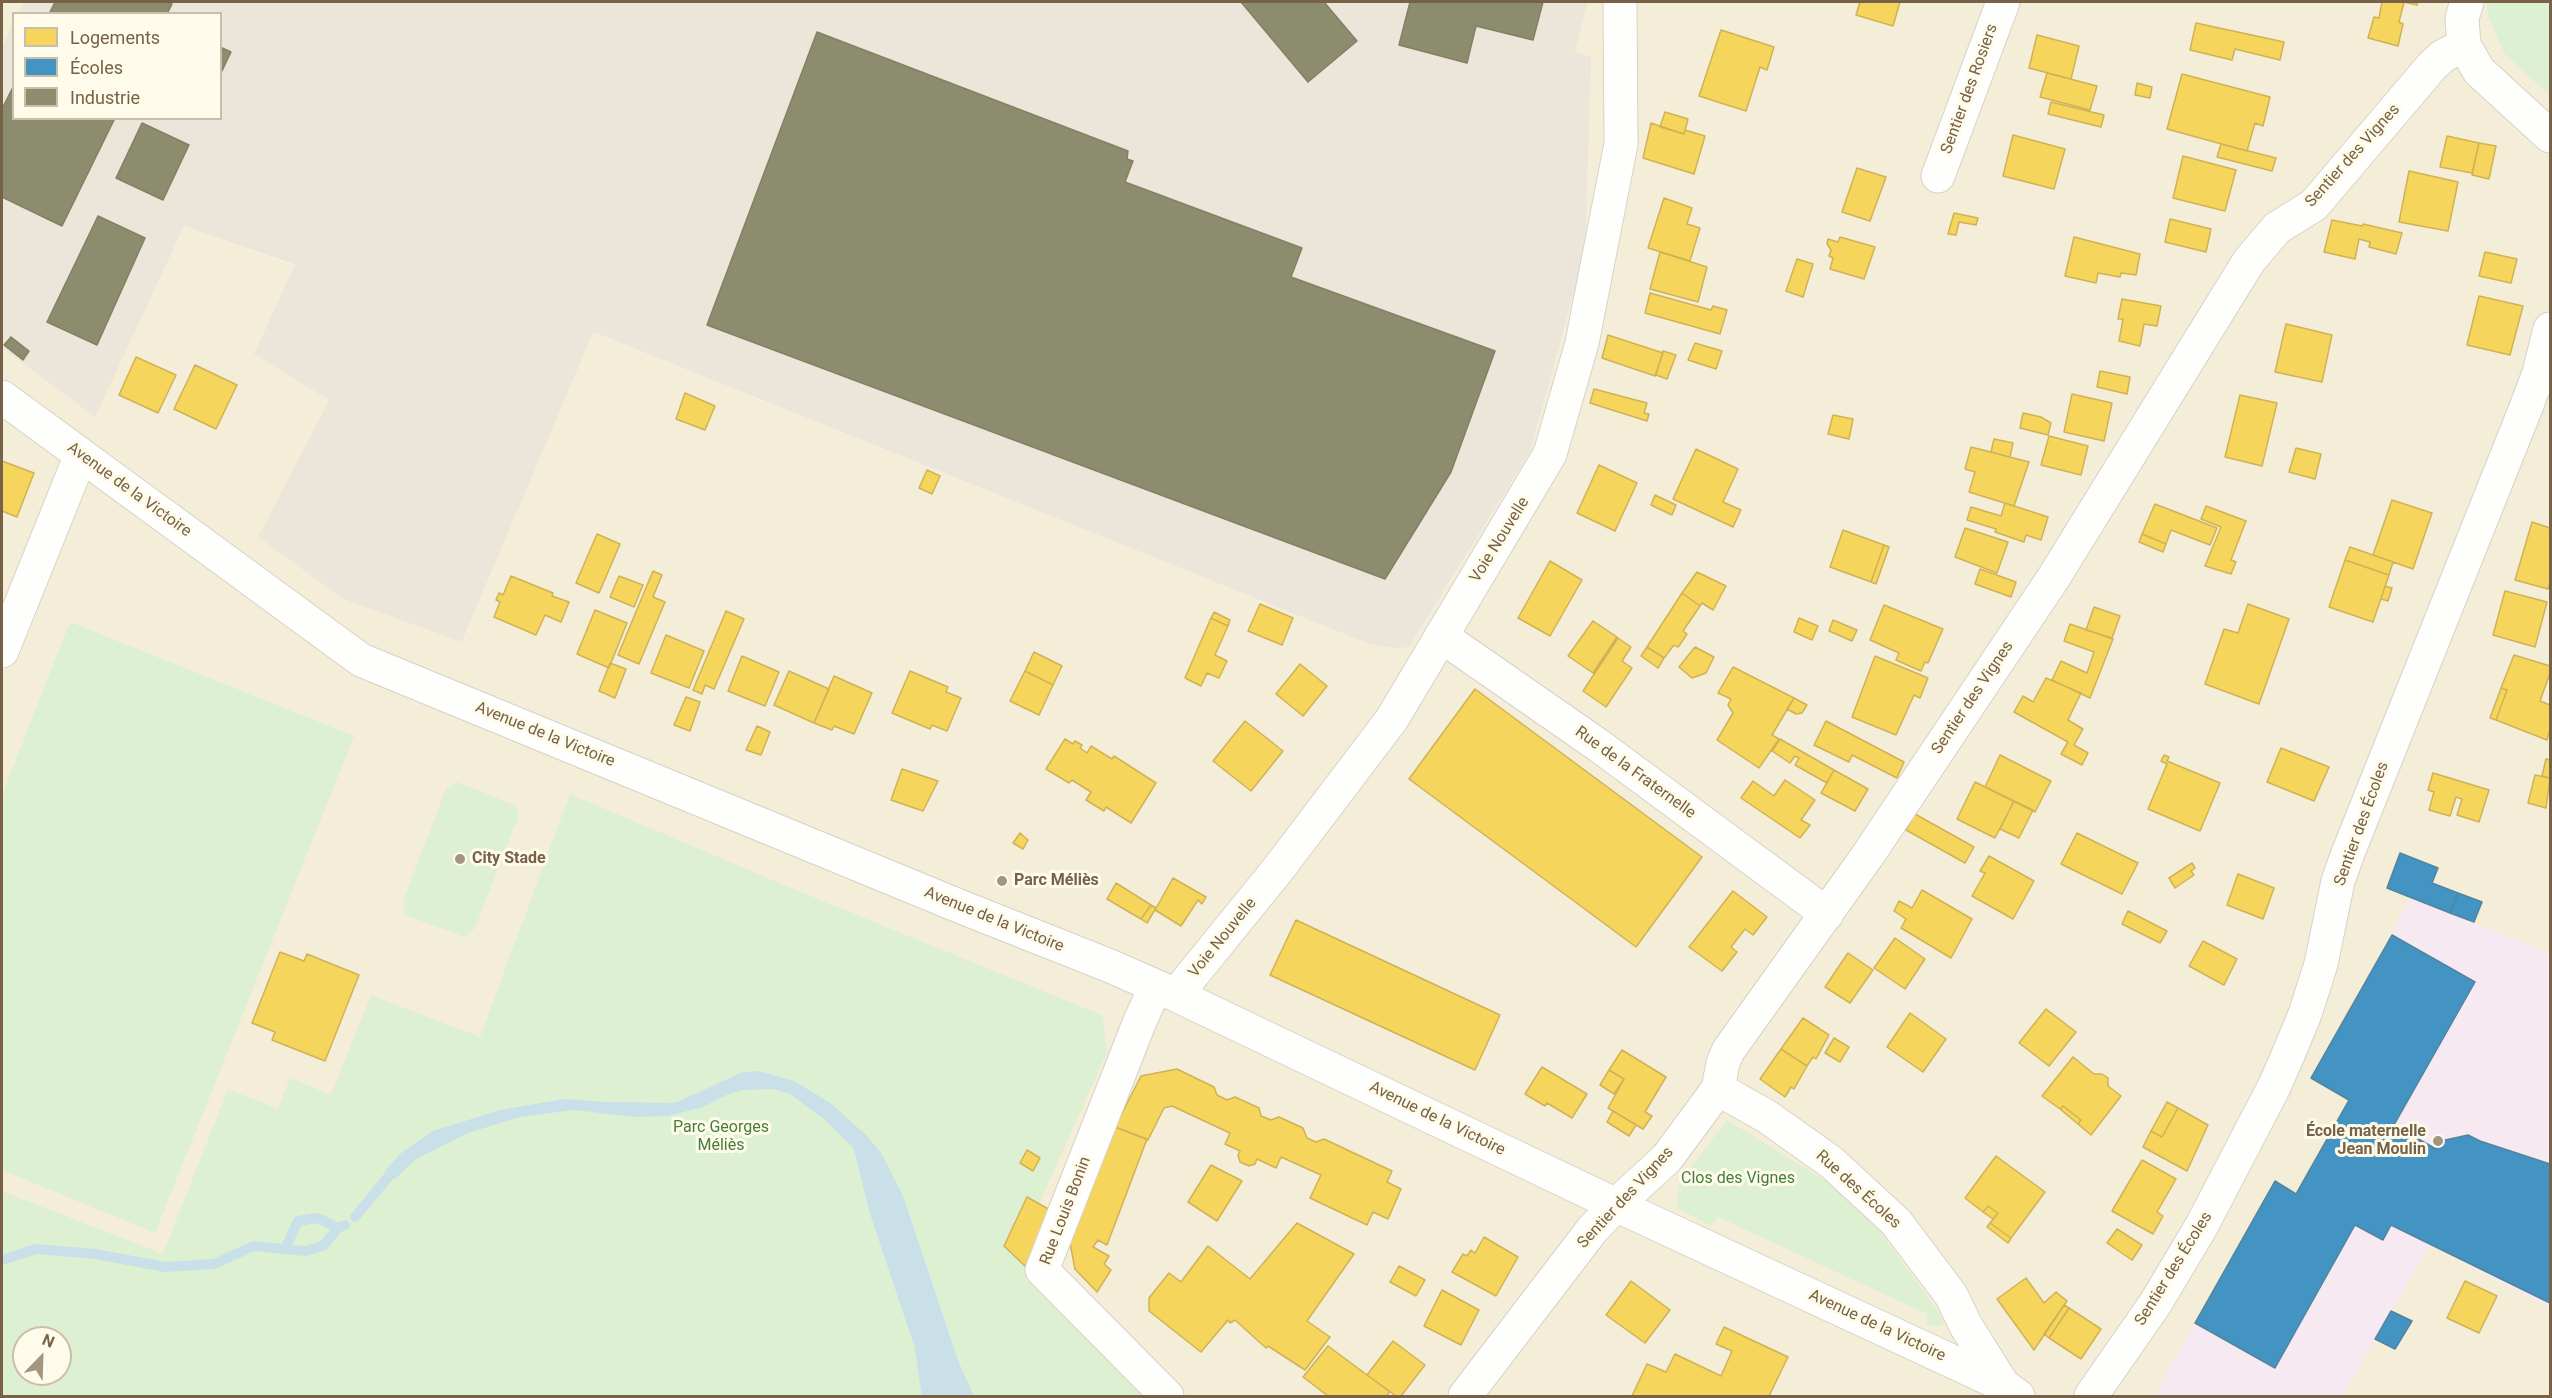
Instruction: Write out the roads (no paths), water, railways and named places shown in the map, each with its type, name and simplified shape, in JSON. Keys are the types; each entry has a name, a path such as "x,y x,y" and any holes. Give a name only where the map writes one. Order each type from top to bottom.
{"street":[{"name":"Voie Nouvelle","path":"1165,991 1279,868 1392,719 1536,482 1550,454 1582,343 1621,144 1620,2"},
{"name":"Sentier des Rosiers","path":"1938,176 2003,2"},
{"path":"2467,2 2462,18 2464,45 2479,71 2550,136"},
{"name":"Sentier des Vignes","path":"1465,1396 1592,1230 1667,1158 1718,1089 1728,1051 1827,914 2054,576 2249,261 2277,228 2314,205 2432,66 2443,56 2464,45"},
{"name":"Sentier des Écoles","path":"2091,1396 2155,1304 2202,1227 2288,1055 2305,1014 2320,964 2338,881 2348,853 2539,374 2550,329"},
{"name":"Avenue de la Victoire","path":"2,397 361,660 1110,966 2011,1391"},
{"path":"2,651 81,455"},
{"name":"Rue de la Fraternelle","path":"1441,636 1598,744 1827,914"},
{"name":"Rue Louis Bonin","path":"1165,991 1140,1021 1042,1270 1167,1396"},
{"name":"Rue des Écoles","path":"1718,1089 1766,1116 1831,1162 1896,1221 1951,1294 1966,1326 2011,1391"}],"water":[{"path":"759,1071 794,1081 829,1102 866,1135 881,1153 903,1196 959,1363 974,1396 922,1396 914,1345 869,1211 854,1149 825,1120 790,1094 773,1089 743,1090 703,1107 668,1116 634,1117 574,1110 520,1117 468,1133 416,1159 395,1179 388,1177 385,1171 401,1153 433,1131 500,1110 564,1099 675,1103 743,1072"}],"waterway":[{"path":"355,1217 388,1177"},
{"path":"285,1249 298,1221 318,1218 338,1228"},
{"path":"2,1260 36,1249 95,1254 165,1267 214,1264 254,1246 305,1251 323,1246 338,1228 345,1225"}],"place":[{"name":"City Stade","path":"460,859"},
{"name":"Parc Méliès","path":"1002,881"},
{"name":"École maternelle Jean Moulin","path":"2438,1141"}],"park label":[{"name":"Parc Georges Méliès","path":"721,1137"},
{"name":"Clos des Vignes","path":"1738,1179"}]}
